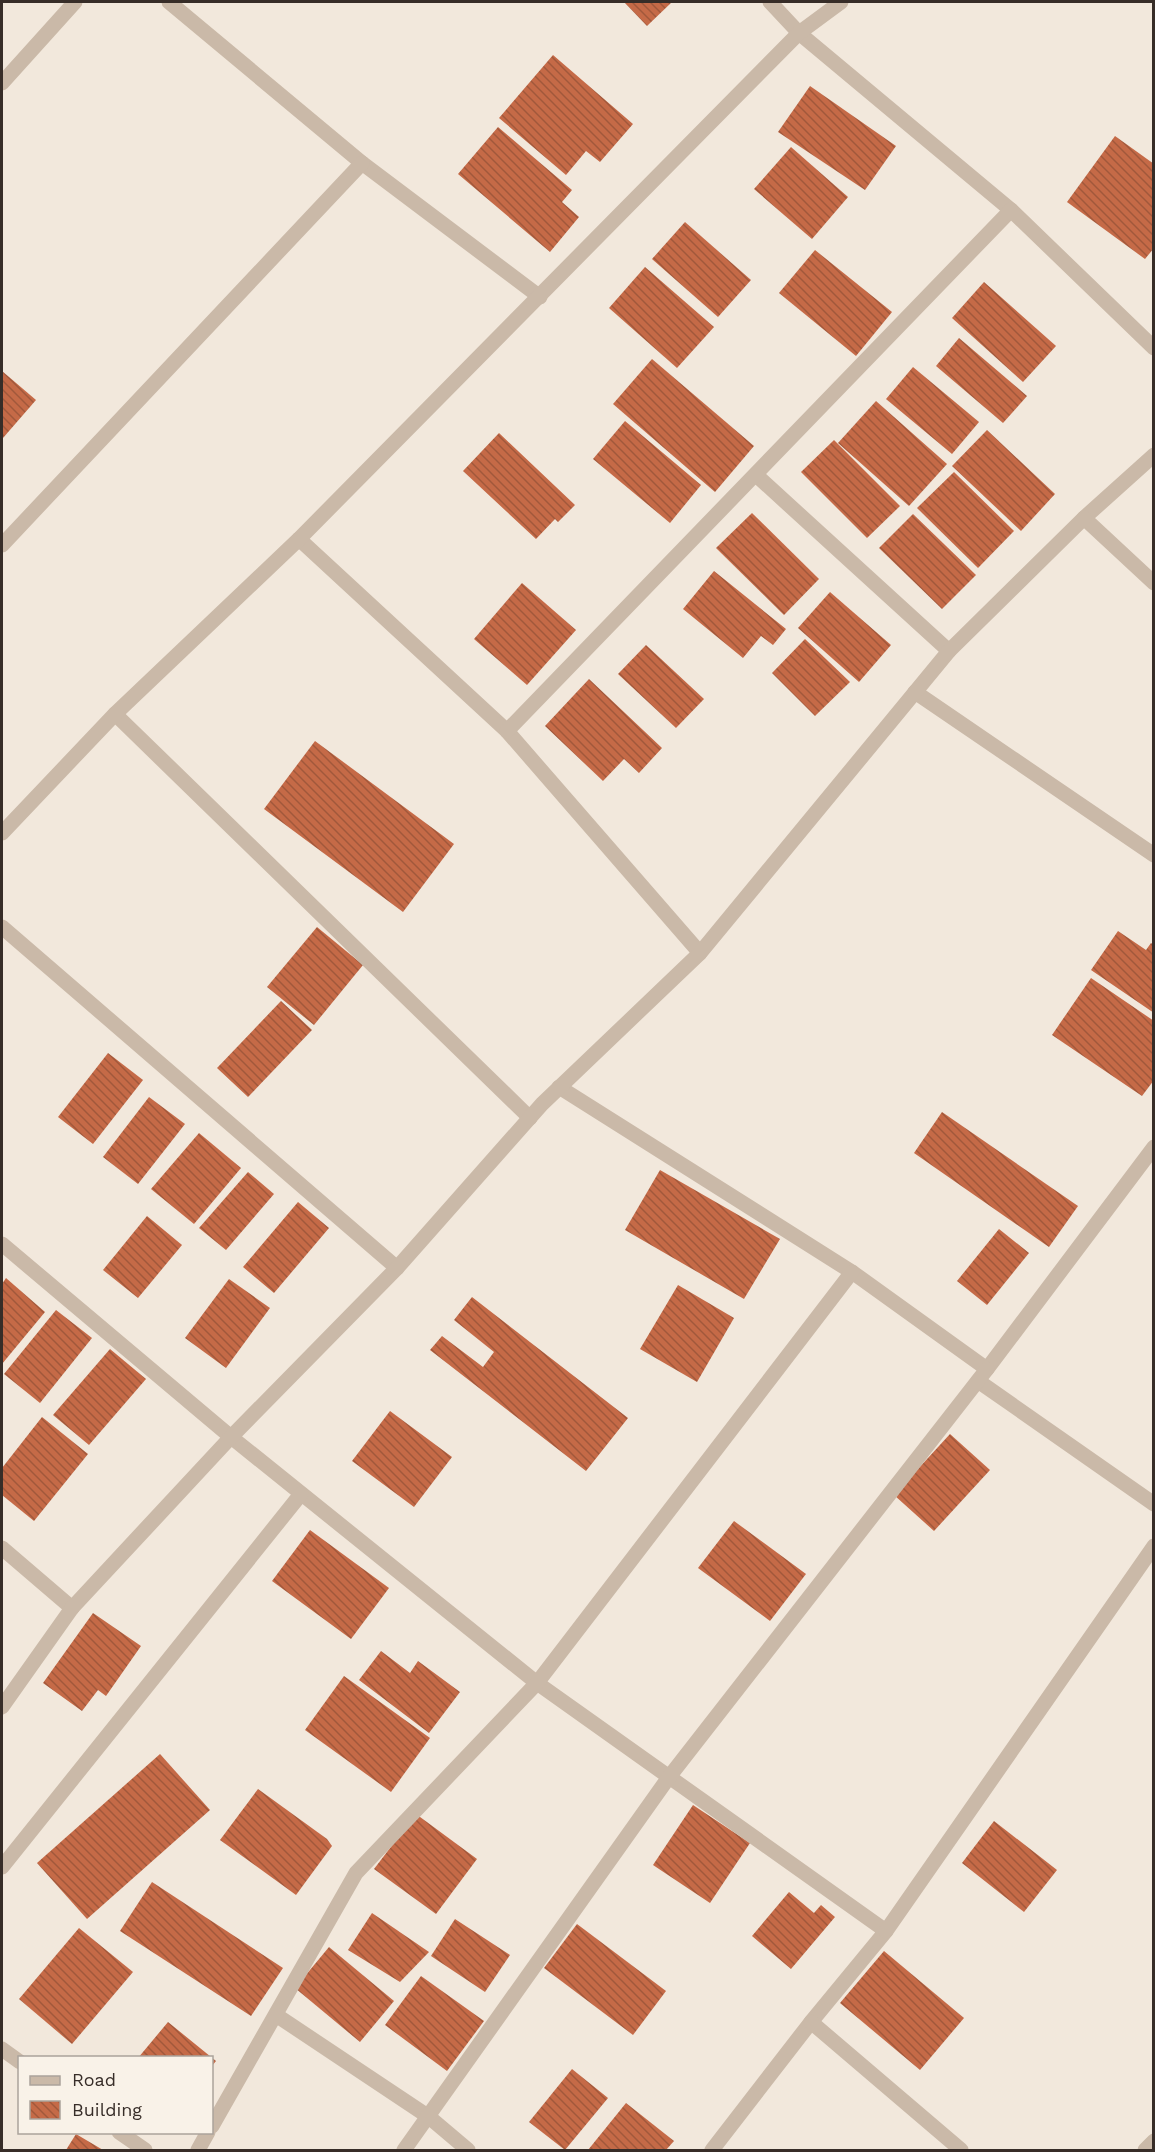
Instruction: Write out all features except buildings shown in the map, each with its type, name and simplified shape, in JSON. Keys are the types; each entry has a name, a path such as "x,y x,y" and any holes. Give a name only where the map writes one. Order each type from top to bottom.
{"street":[{"path":"2,83 75,2"},
{"path":"169,2 362,163 540,297"},
{"path":"770,2 799,33 1011,210 1154,348"},
{"path":"2,833 115,714 299,539 799,33 841,2"},
{"path":"2,545 362,163"},
{"path":"507,731 1011,210"},
{"path":"2,1707 72,1608 231,1437 397,1268 559,1087 700,953 949,651 1084,518 1154,455"},
{"path":"756,475 949,651"},
{"path":"1084,518 1154,583"},
{"path":"299,539 507,731 700,953"},
{"path":"915,692 1154,855"},
{"path":"115,714 530,1118"},
{"path":"2,927 397,1268"},
{"path":"559,1087 852,1272 982,1375 1154,1504"},
{"path":"404,2151 669,1777 982,1375 1154,1147"},
{"path":"2,1244 231,1437 537,1683 886,1931"},
{"path":"213,2124 356,1873 537,1683 852,1272"},
{"path":"2,1867 301,1494"},
{"path":"712,2151 811,2022 886,1931 1154,1546"},
{"path":"2,1548 72,1608"},
{"path":"276,2015 429,2116 468,2151"},
{"path":"811,2022 961,2151"},
{"path":"2,2049 18,2061"},
{"path":"120,2134 145,2151"},
{"path":"198,2151 207,2134"},
{"path":"1144,2151 1154,2141"}]}
